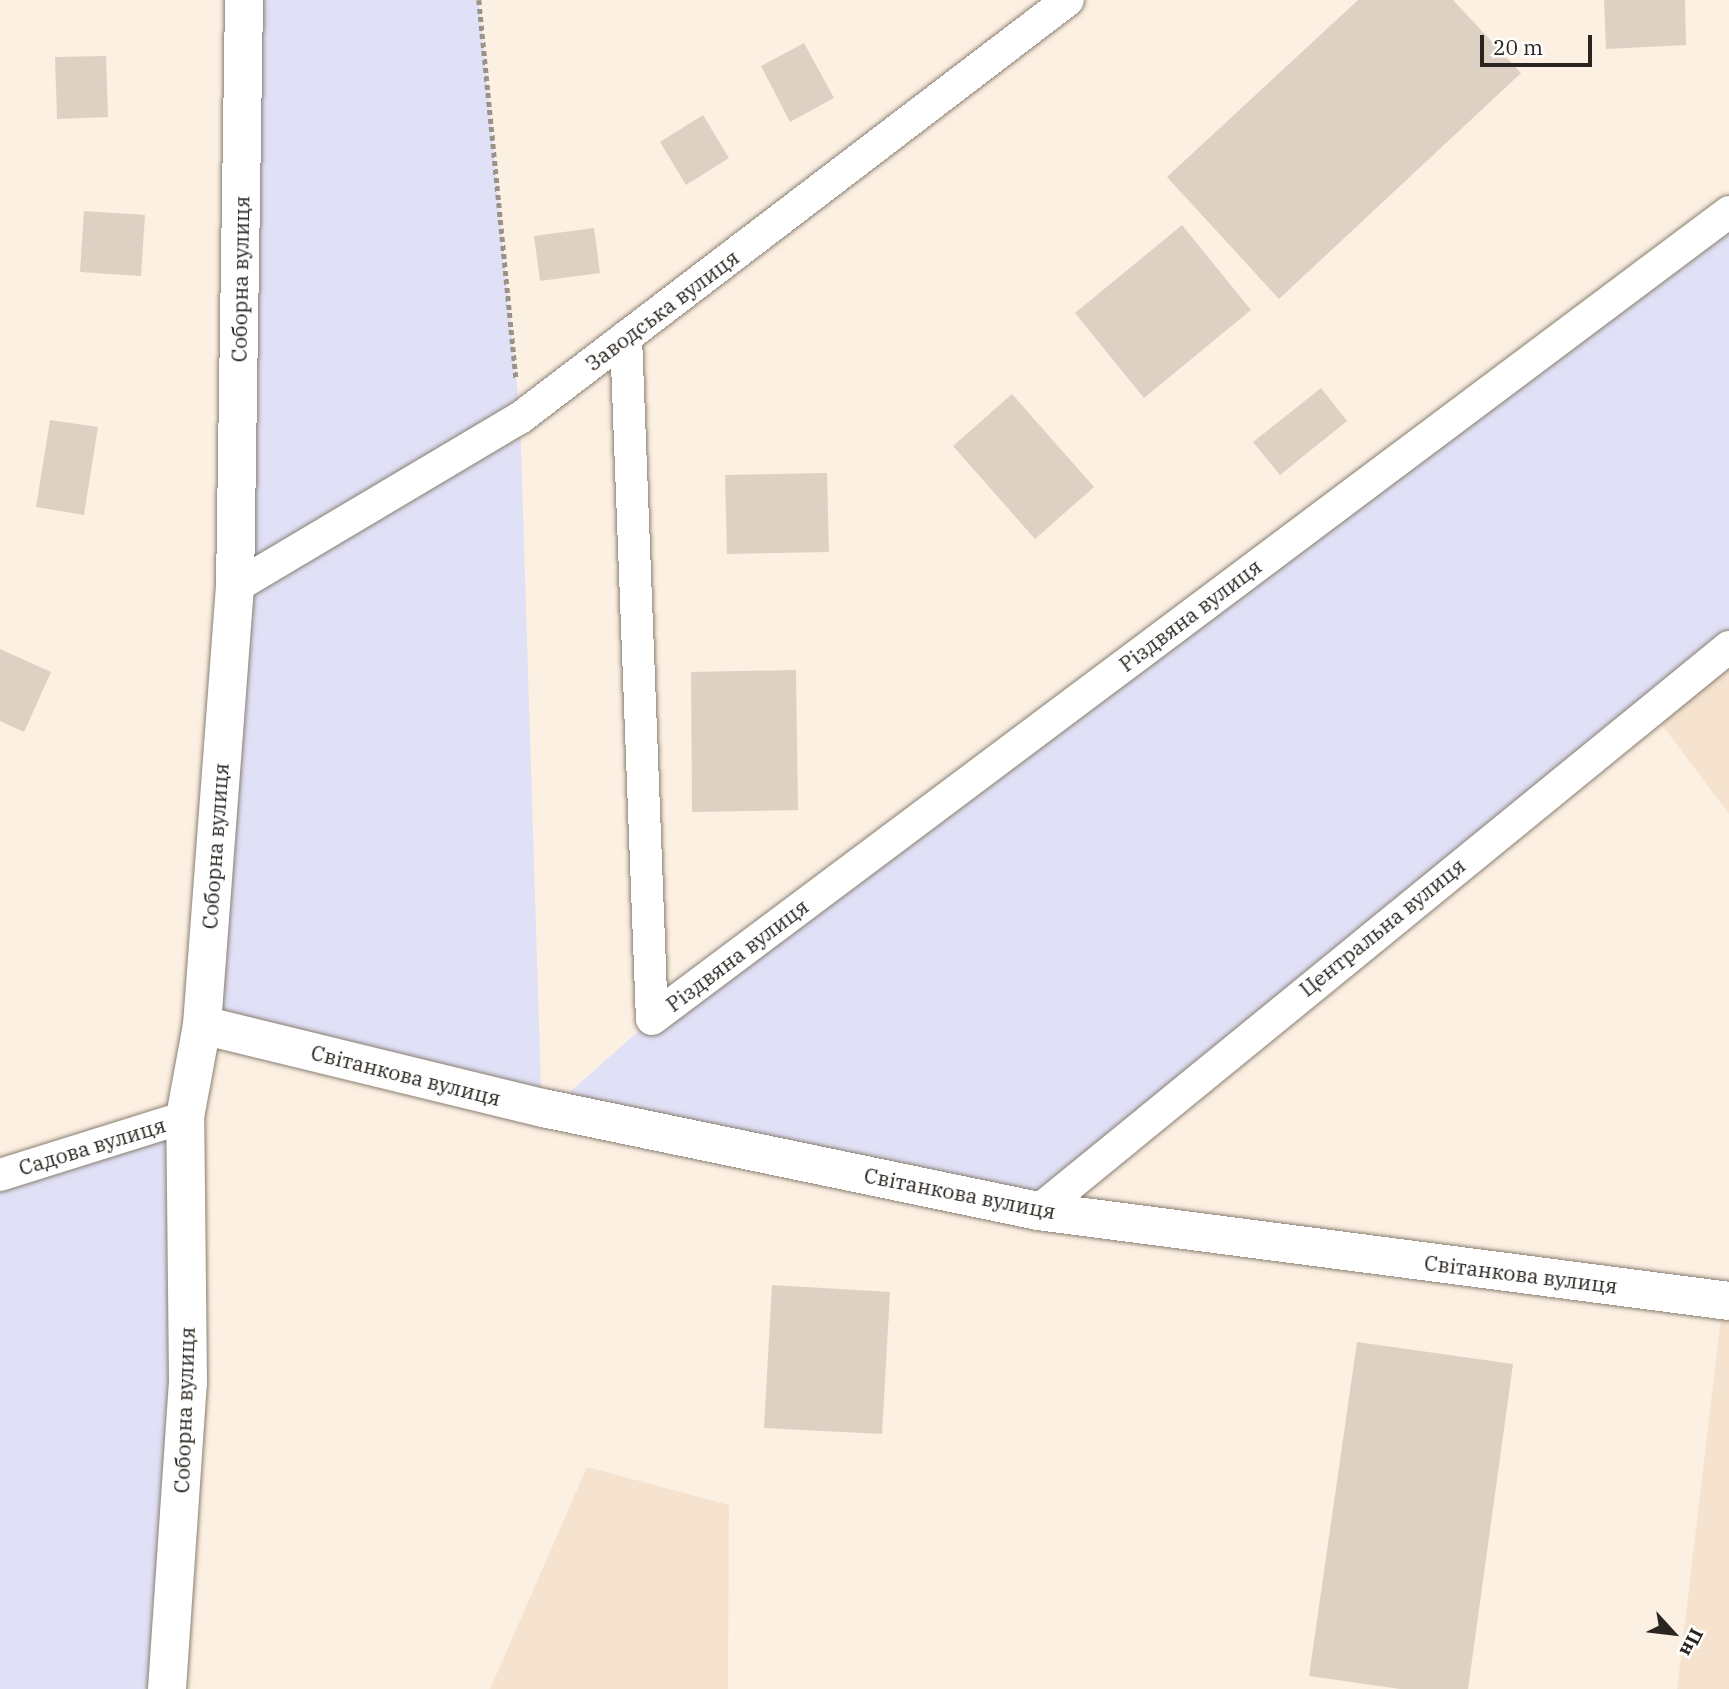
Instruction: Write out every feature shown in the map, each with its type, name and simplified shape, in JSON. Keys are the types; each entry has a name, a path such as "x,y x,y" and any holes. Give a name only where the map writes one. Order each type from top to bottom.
{"main road":[{"name":"Соборна вулиця","path":"167,1689 188,1383 185,1117 202,1025 234,587 244,0"},
{"name":"Світанкова вулиця","path":"202,1025 543,1108 1038,1210 1729,1301"}],"street":[{"name":"Заводська вулиця","path":"234,587 520,418 1068,0"},
{"name":"Різдвяна вулиця","path":"626,337 652,1019 1729,212"},
{"name":"Центральна вулиця","path":"1038,1210 1729,647"},
{"name":"Садова вулиця","path":"0,1175 185,1117"}],"path":[{"path":"479,0 520,418"}],"shaded area":[{"path":"244,0 479,0 520,418 541,1089 208,1015"},
{"path":"1729,212 1729,647 1041,1204 562,1099 652,1019"},
{"path":"1729,647 1729,814 1649,708"},
{"path":"185,1117 167,1689 0,1689 0,1175"},
{"path":"1721,1317 1729,1319 1729,1689 1677,1689"},
{"path":"587,1467 729,1505 728,1689 490,1689"}],"building":[{"path":"1358,0 1453,0 1521,73 1279,299 1167,177"},
{"path":"1604,0 1685,0 1686,45 1606,49"},
{"path":"804,43 834,98 790,122 761,66"},
{"path":"106,56 108,117 57,119 55,57"},
{"path":"703,115 729,158 686,185 660,142"},
{"path":"84,211 145,215 141,276 80,272"},
{"path":"1182,225 1251,310 1144,398 1075,313"},
{"path":"594,228 600,273 540,281 534,236"},
{"path":"1321,388 1347,421 1280,475 1253,442"},
{"path":"1012,394 1094,487 1035,539 953,446"},
{"path":"50,420 98,427 84,515 36,507"},
{"path":"827,473 829,552 727,554 725,475"},
{"path":"0,649 51,672 24,732 0,721"},
{"path":"796,670 798,810 692,812 691,672"},
{"path":"772,1285 890,1292 882,1434 764,1428"},
{"path":"1357,1342 1513,1364 1468,1689 1400,1689 1309,1676"}]}
